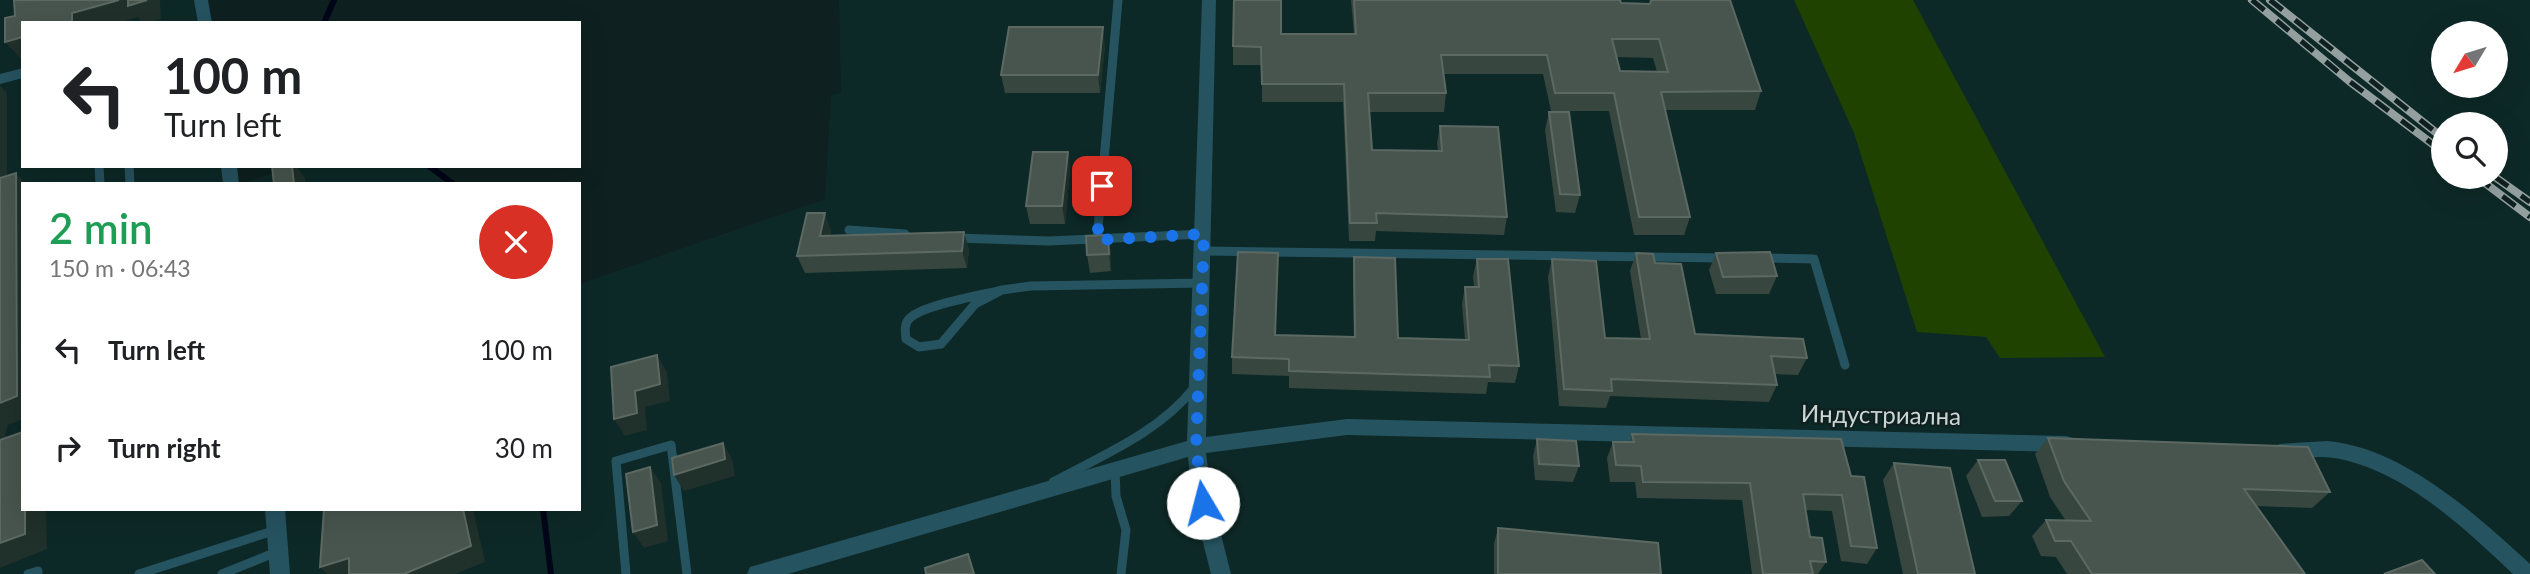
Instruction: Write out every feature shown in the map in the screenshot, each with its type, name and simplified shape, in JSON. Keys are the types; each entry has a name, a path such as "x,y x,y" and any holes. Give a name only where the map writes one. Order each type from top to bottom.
{"street":[{"path":"201,0 201,21"},
{"path":"1209,0 1196,446 1203,503 1221,574"},
{"path":"0,79 21,74"},
{"name":"Индустриална","path":"757,574 1115,467 1196,446 1347,427 2081,444"},
{"path":"2272,449 2340,451 2381,467 2430,493 2481,531 2527,574"},
{"path":"276,519 280,574"}],"lane":[{"path":"1097,240 1118,0"},
{"path":"849,230 917,235"},
{"path":"944,237 1731,258"},
{"path":"1744,258 1814,259 1845,365"},
{"path":"1002,290 975,304 941,344 919,347 906,339 905,324 915,313 1002,290 1031,286 1202,283"},
{"path":"1038,490 1151,428 1185,402 1198,381"},
{"path":"626,574 616,461 671,445 687,574"},
{"path":"1115,467 1116,496 1126,530 1121,574"},
{"path":"139,574 276,519"},
{"path":"222,574 280,551"},
{"path":"28,574 38,570 38,574"}],"shaded area":[{"path":"0,0 201,0 205,21 21,21 21,168 229,168 231,182 21,182 21,511 581,511 581,283 825,199 831,95 841,93 839,0 2530,0 2530,574 0,574"},
{"path":"287,168 432,168 450,182 247,182"}],"green space":[{"path":"1794,0 1913,0 2105,357 2000,358 1986,337 1917,332 1854,133"}],"building":[{"path":"14,0 119,0 72,13 72,21 21,21 21,38 5,42 5,18 15,16"},
{"path":"128,0 147,0 128,6"},
{"path":"1234,0 1281,0 1281,34 1356,34 1354,0 1620,0 1621,3 1650,4 1651,0 1730,0 1761,91 1661,92 1690,217 1639,217 1614,93 1555,93 1547,55 1441,55 1446,93 1368,93 1372,150 1442,151 1440,126 1498,127 1507,217 1376,213 1377,223 1350,223 1344,84 1262,84 1261,47 1233,46","holes":["1612,39 1659,39 1668,72 1620,71"]},
{"path":"1009,27 1103,27 1098,75 1001,75"},
{"path":"1549,112 1569,112 1580,195 1560,194"},
{"path":"1033,152 1068,152 1062,206 1026,206"},
{"path":"272,168 292,168 294,182 274,182"},
{"path":"16,173 17,396 0,403 0,178"},
{"path":"807,213 825,213 820,236 964,232 962,251 797,256"},
{"path":"1108,235 1109,254 1087,255 1086,236"},
{"path":"1238,252 1278,253 1275,335 1355,337 1354,257 1395,258 1398,338 1469,340 1465,287 1479,287 1477,259 1508,259 1519,366 1489,365 1490,377 1289,371 1289,359 1232,357"},
{"path":"1770,252 1777,276 1723,277 1716,253"},
{"path":"1636,253 1653,254 1655,263 1681,264 1695,334 1803,339 1807,358 1771,356 1777,385 1611,379 1612,391 1564,389 1552,259 1596,261 1605,338 1650,339"},
{"path":"657,355 660,384 635,391 637,413 614,419 611,367"},
{"path":"21,433 21,511 25,511 25,534 0,543 0,440"},
{"path":"1632,434 1841,439 1851,476 1864,477 1877,548 1851,546 1842,495 1803,494 1810,537 1822,538 1826,562 1810,561 1813,574 1763,574 1750,483 1643,482 1641,466 1616,465 1613,442 1634,442"},
{"path":"2048,438 2308,447 2330,492 2244,489 2305,574 2092,574 2071,541 2055,541 2046,520 2091,521 2064,481"},
{"path":"1537,439 1576,441 1579,466 1539,464"},
{"path":"723,443 725,459 674,475 672,458"},
{"path":"1978,460 2005,460 2022,501 1995,501"},
{"path":"1894,463 1950,468 1975,574 1918,574"},
{"path":"650,467 657,525 633,532 626,474"},
{"path":"324,511 463,511 471,546 404,574 349,574 349,558 320,567"},
{"path":"1498,528 1658,543 1661,574 1498,574"},
{"path":"968,554 974,574 926,574 925,568"},
{"path":"2422,560 2435,574 2384,574"}],"waterway":[{"path":"325,21 334,0"},
{"path":"432,168 450,182"},
{"path":"543,511 551,574"}],"railway":[{"path":"2252,0 2349,81 2431,143"},
{"path":"2270,0 2431,128"},
{"path":"2508,186 2530,202"},
{"path":"2493,189 2530,217"}],"route":[{"path":"1102,186 1097,240 1204,234 1196,446 1203,503"}]}
